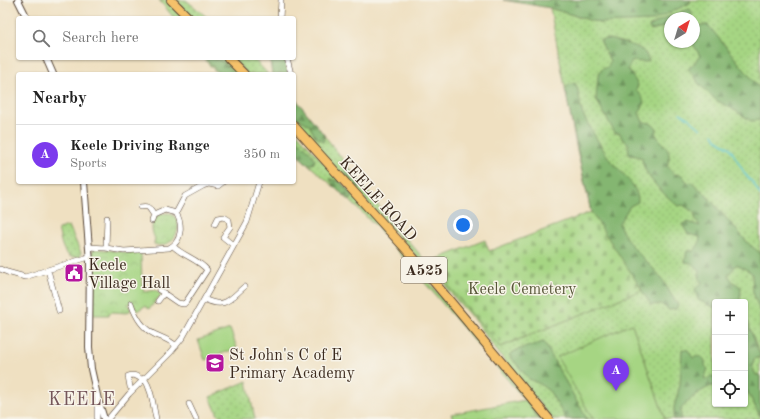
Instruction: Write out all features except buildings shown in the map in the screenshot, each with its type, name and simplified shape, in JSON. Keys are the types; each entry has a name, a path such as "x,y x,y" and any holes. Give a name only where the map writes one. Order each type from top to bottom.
{"main road":[{"path":"171,0 187,16"},
{"path":"230,60 242,72"},
{"name":"KEELE ROAD","path":"296,128 413,257 549,419"}],"street":[{"path":"18,0 26,16"},
{"path":"280,16 281,0"},
{"path":"47,60 52,72"},
{"path":"288,60 290,72"},
{"path":"84,184 89,247 89,347 91,369 104,419"},
{"path":"176,213 185,196 203,186 209,184 218,186 220,184"},
{"path":"108,419 183,337 247,222 258,184"},
{"path":"140,207 146,206 150,208 154,215"},
{"path":"89,247 124,251 169,248 173,246 176,242 181,227 180,220 176,213 165,210 154,215 152,220"},
{"path":"215,224 218,218 224,217 228,220 230,227 223,237 233,245"},
{"path":"106,248 107,218"},
{"path":"158,301 162,292 184,304 207,270 173,246"},
{"path":"0,269 25,277 89,257"},
{"path":"48,270 59,311"},
{"path":"204,299 214,304 222,304 228,301 244,287"},
{"path":"131,303 136,316 149,331 171,340 176,346"},
{"path":"130,387 127,374 136,375 148,384 152,396 156,419"},
{"path":"97,419 98,400"},
{"path":"189,404 196,419"}],"green space":[{"path":"159,0 168,0 184,16 172,16"},
{"path":"174,0 186,0 206,16 190,16"},
{"path":"503,0 690,0 690,3 671,12 664,12 664,15 652,21 599,23 550,8"},
{"path":"690,0 760,0 760,419 665,419 632,324 558,357 593,419 552,419 474,320 447,289 446,282 451,276 449,273 438,275 430,270 296,125 296,100 384,213 437,274 449,269 500,347 642,290 591,212 576,146 550,8 599,23 674,10 690,3"},
{"path":"690,9 692,12 680,12"},
{"path":"664,19 664,27 650,30 649,27"},
{"path":"708,25 760,89 760,120 751,121 716,100 698,83 696,78 688,69 700,56 695,48 700,48 700,26"},
{"path":"609,39 630,45 644,52 649,61 632,61 628,69 638,85 636,90 644,101 639,113 643,122 650,123 657,128 656,135 669,152 669,161 667,166 674,174 682,175 687,182 693,183 706,195 749,244 760,253 760,312 753,292 752,273 737,264 728,275 733,282 741,287 740,299 712,299 712,307 698,300 695,289 702,283 699,279 700,270 691,263 685,262 687,251 694,251 699,244 700,237 688,234 682,224 688,222 700,226 695,218 695,213 683,205 678,206 661,191 646,172 642,158 629,155 628,143 622,139 620,133 615,133 596,99 598,76 602,69 608,67 610,61 600,40"},
{"path":"205,60 227,60 239,72 216,72"},
{"path":"207,60 221,61 233,72 218,72"},
{"path":"234,60 255,60 266,72 245,72"},
{"path":"271,60 285,60 288,72 272,72"},
{"path":"575,83 578,90 582,112 587,123 608,157 631,183 637,195 638,202 630,206 619,223 622,230 636,251 662,279 678,305 676,309 669,310 661,304 651,305 591,212 565,89 569,85"},
{"path":"296,100 325,136 323,142 315,136 309,125 297,117"},
{"path":"296,132 378,222 545,419 538,419 525,400 377,227 348,199 296,154"},
{"path":"296,138 312,154 315,160 313,164 308,164 296,154"},
{"path":"348,168 362,184 360,187 354,188 350,182 345,172"},
{"path":"330,179 339,181 353,196 351,200 335,188"},
{"name":"Keele Cemetery","path":"591,212 642,290 500,347 448,286 452,276 449,269 437,274 427,263 485,240 489,251"},
{"path":"168,213 174,216 177,222 178,228 176,234 168,243 161,245 154,244 155,239 152,227 154,222 158,215"},
{"path":"69,226 81,253 80,257 71,257 68,255 62,245 58,229"},
{"path":"95,249 141,253 142,284 144,292 156,290 161,295 149,309 145,306 137,311 132,303 128,304 131,310 127,313 113,312 109,313 109,315 92,315 92,252"},
{"path":"632,324 665,419 593,419 557,357"},
{"path":"748,324 760,355 760,357 754,359 752,367 756,375 760,375 760,416 748,393"},
{"path":"230,329 237,348 205,360 198,340"},
{"path":"544,342 587,419 566,419 550,392 540,384 529,379 509,355 517,350"},
{"path":"682,349 688,350 693,358 698,356 704,359 705,366 708,369 704,378 706,380 712,376 712,386 700,392 681,409 681,419 674,419 674,407 680,385"},
{"path":"247,381 255,419 225,419 224,417 218,415 210,397"},
{"path":"525,400 538,419 453,419 451,414"}],"waterway":[{"path":"680,113 701,129"},
{"path":"713,134 716,139 730,148 745,174 754,184 760,195"}],"place":[{"name":"Keele Village Hall","path":"74,273"},
{"name":"St John's C of E Primary Academy","path":"215,363"},
{"name":"Keele Driving Range","path":"616,391"}],"district":[{"name":"KEELE","path":"82,399"}]}
